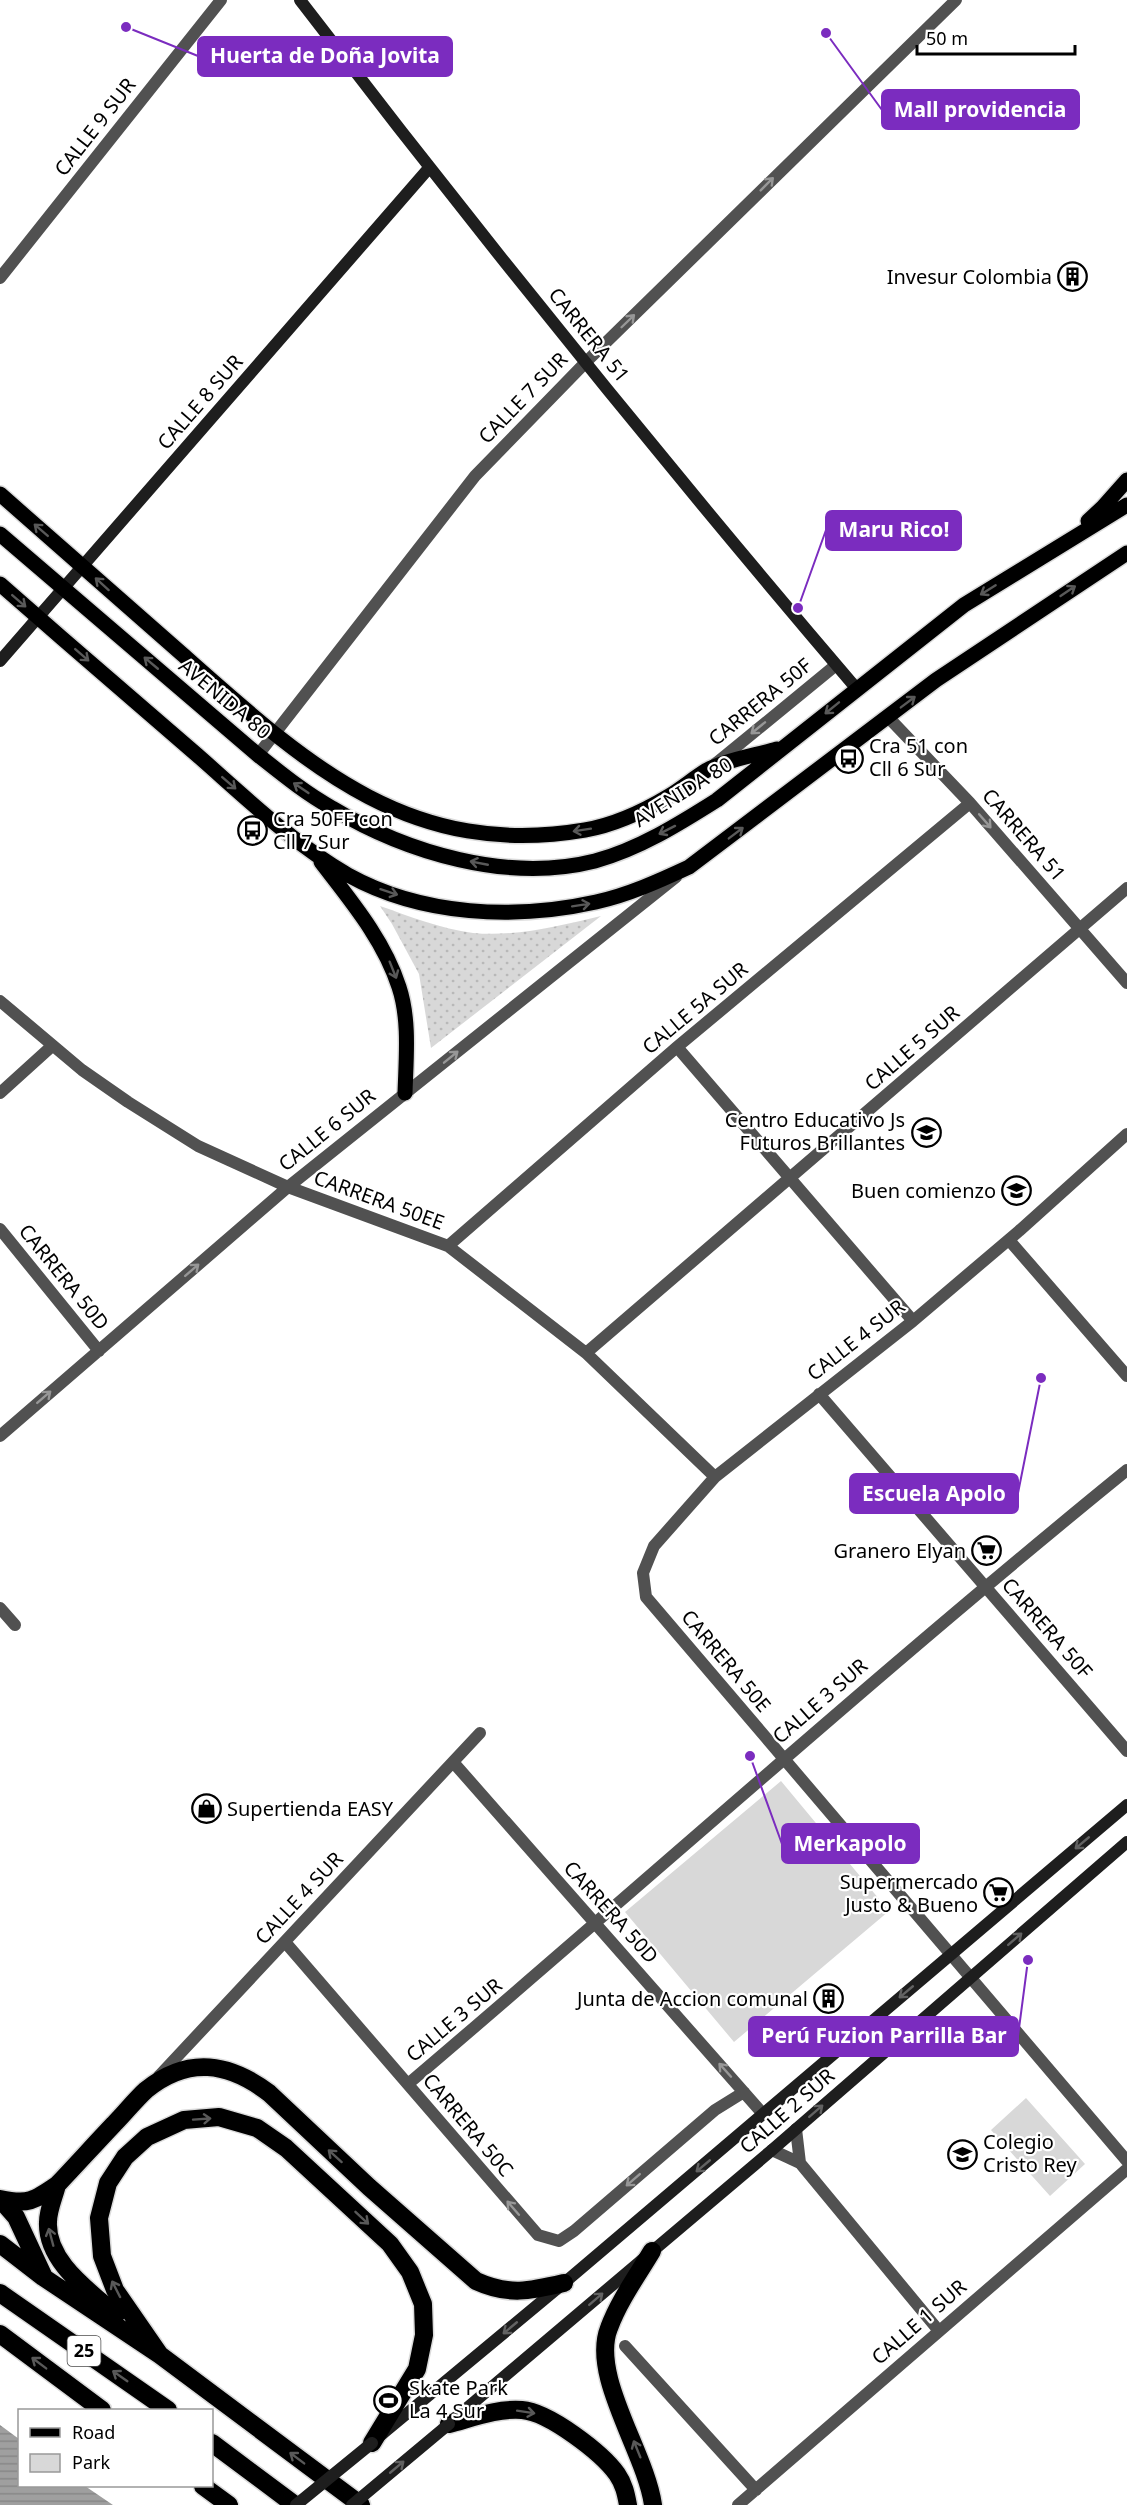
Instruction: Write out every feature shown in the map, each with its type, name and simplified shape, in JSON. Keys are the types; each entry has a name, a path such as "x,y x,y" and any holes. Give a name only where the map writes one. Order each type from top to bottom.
{"highway":[{"path":"0,2199 30,2202 57,2185 146,2090 193,2067 212,2066 251,2079 456,2265 476,2280 495,2289 525,2292 557,2287"},
{"path":"160,2355 115,2290 102,2256 99,2218 108,2183 125,2157 147,2137 184,2120 219,2117 257,2128 286,2148 390,2244 410,2272 423,2304 424,2335 417,2369 372,2443"},
{"path":"57,2185 48,2222 49,2235 56,2252 69,2271 160,2355"},
{"path":"0,2199 16,2217 44,2277"},
{"path":"0,2244 44,2277 160,2355 361,2505"},
{"path":"652,2251 608,2330 605,2351 613,2391 639,2454 652,2505"},
{"name":"25","path":"0,2293 167,2409"},
{"name":"25","path":"0,2334 101,2409"},
{"path":"449,2424 500,2411 523,2410 540,2414 559,2423 606,2462 625,2488 628,2505"},
{"path":"213,2444 296,2505"},
{"path":"204,2487 229,2505"}],"main road":[{"name":"CARRERA 51","path":"300,0 429,168 856,688"},
{"name":"CALLE 8 SUR","path":"0,661 429,168"},
{"path":"1059,545 1103,507 1127,480"},
{"name":"AVENIDA 80","path":"0,494 272,734 351,789 394,811 443,826 486,833 534,835 586,830 630,816 670,795 709,769 785,747"},
{"name":"AVENIDA 80","path":"0,534 258,754 295,784 333,809 387,836 450,857 504,867 526,867 594,861 632,848 677,825 717,800 964,605 1127,505"},
{"path":"0,584 266,814 314,852 349,875 386,892 438,906 484,912 534,912 597,902 649,886 689,867 936,680 1127,553"},
{"path":"314,852 369,926 386,954 400,989 406,1033 405,1093"},
{"name":"CALLE 2 SUR","path":"557,2287 1127,1805"},
{"name":"CALLE 2 SUR","path":"449,2424 772,2150 1127,1842"},
{"path":"296,2505 557,2287"},
{"path":"352,2505 449,2424"}],"street":[{"name":"CALLE 9 SUR","path":"0,278 220,0"},
{"name":"CALLE 7 SUR","path":"258,754 475,476 586,362 956,0"},
{"name":"CARRERA 50F","path":"709,769 836,665"},
{"name":"CARRERA 51","path":"888,717 970,803 1127,983"},
{"name":"CALLE 5A SUR","path":"448,1246 677,1047 970,803"},
{"name":"CALLE 6 SUR","path":"0,1436 288,1187 689,867"},
{"name":"CALLE 5 SUR","path":"586,1353 1127,888"},
{"name":"CARRERA 50EE","path":"0,1001 82,1070 198,1146 288,1187 448,1246 586,1353 715,1477"},
{"path":"0,1093 52,1046"},
{"path":"677,1047 789,1180 913,1321"},
{"name":"CALLE 4 SUR","path":"646,1598 644,1573 654,1546 715,1477 913,1321 1009,1240 1127,1134"},
{"name":"CARRERA 50D","path":"0,1229 99,1351"},
{"path":"1009,1240 1127,1376"},
{"name":"CARRERA 50F","path":"819,1394 1127,1751"},
{"name":"CALLE 3 SUR","path":"408,2084 596,1924 783,1758 985,1586 1127,1470"},
{"name":"CARRERA 50E","path":"646,1598 1127,2161"},
{"path":"0,1608 15,1625"},
{"name":"CALLE 4 SUR","path":"146,2090 480,1733"},
{"name":"CARRERA 50D","path":"453,1762 763,2114"},
{"name":"CARRERA 50C","path":"285,1942 538,2235 560,2241 715,2110 744,2092"},
{"path":"796,2129 800,2163"},
{"path":"772,2150 800,2163 939,2331"},
{"name":"CALLE 1 SUR","path":"738,2505 1127,2169"},
{"path":"624,2346 756,2490"}],"green space":[{"path":"380,906 425,922 473,933 489,934 537,930 601,916 431,1048 419,974"},
{"path":"781,1781 889,1911 734,2042 625,1912"},
{"path":"1026,2098 1085,2164 1050,2196 991,2130"}],"shaded area":[{"path":"0,2425 18,2438 18,2487 86,2487 113,2505 0,2505"}],"place":[{"name":"Huerta de Doña Jovita","path":"126,27"},
{"name":"Mall providencia","path":"826,33"},
{"name":"Invesur Colombia","path":"1073,277"},
{"name":"Maru Rico!","path":"798,608"},
{"name":"Cra 51 con Cll 6 Sur","path":"848,758"},
{"name":"Cra 50FF con Cll 7 Sur","path":"252,830"},
{"name":"Centro Educativo Js Futuros Brillantes","path":"926,1132"},
{"name":"Buen comienzo","path":"1017,1191"},
{"name":"Escuela Apolo","path":"1041,1378"},
{"name":"Granero Elyan","path":"987,1551"},
{"name":"Merkapolo","path":"750,1756"},
{"name":"Supertienda EASY","path":"206,1809"},
{"name":"Supermercado Justo & Bueno","path":"999,1893"},
{"name":"Perú Fuzion Parrilla Bar","path":"1028,1960"},
{"name":"Junta de Accion comunal","path":"829,1999"},
{"name":"Colegio Cristo Rey","path":"962,2154"},
{"name":"Skate Park La 4 Sur","path":"388,2400"}]}
